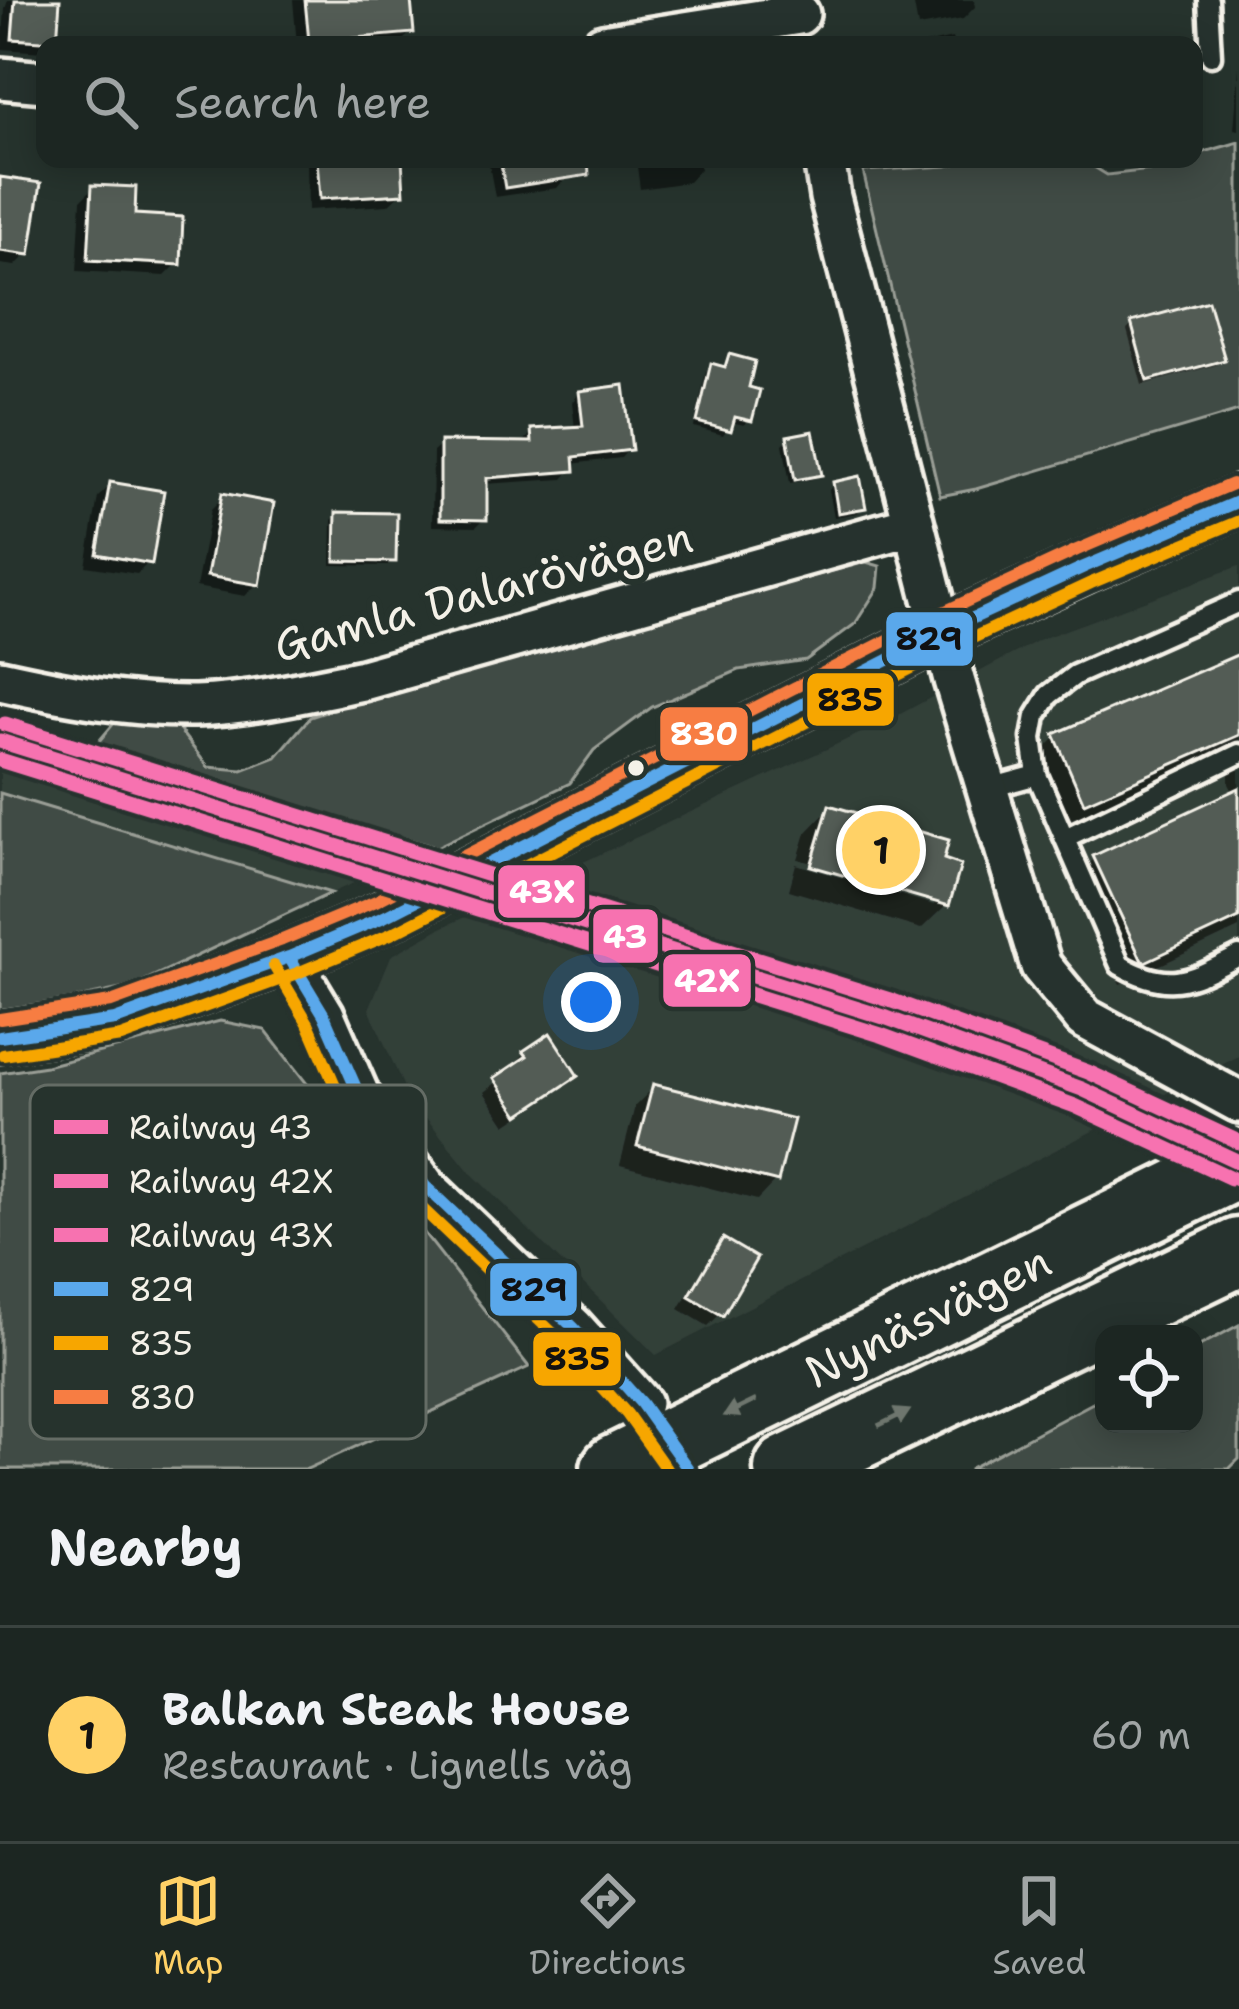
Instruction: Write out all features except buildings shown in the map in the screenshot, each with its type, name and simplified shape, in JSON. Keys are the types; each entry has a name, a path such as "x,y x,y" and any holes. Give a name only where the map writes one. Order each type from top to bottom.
{"highway":[{"name":"Nynäsvägen","path":"615,1469 1239,1164"},
{"name":"Nynäsvägen","path":"788,1469 1239,1252"}],"street":[{"path":"674,36 801,20"},
{"path":"0,78 36,81"},
{"path":"825,168 913,525 1041,966 1084,1018 1239,1102"},
{"path":"0,1037 115,1020 290,957 384,917 943,632 1239,501"},
{"name":"Gamla Dalarövägen","path":"0,680 56,692 198,706 294,694 363,680 913,525"},
{"path":"290,957 324,1015 355,1085"},
{"path":"426,1187 573,1327 641,1403"}],"lane":[{"path":"1208,0 1211,56"},
{"path":"1239,602 1075,674 1048,695 1036,716 1032,738 1037,775 1120,964 1162,983 1191,980 1239,956"},
{"path":"1065,838 1239,754"},
{"path":"986,789 1037,775"}],"shaded area":[{"path":"1239,142 1239,411 940,496 863,171 1096,168 1107,175 1203,168 1203,152"},
{"path":"866,562 880,566 878,588 855,624 806,660 739,670 652,707 594,750 570,783 436,847 94,747 120,716 174,723 208,767 242,770 276,757 310,717 395,689"},
{"path":"1239,566 1239,1056 656,1355 469,1171 426,1118 426,1085 403,1085 369,1009 391,956 439,929 889,720 1041,639"},
{"path":"0,717 436,847 331,893 0,793"},
{"path":"0,793 331,893 130,987 0,1014"},
{"path":"220,1021 265,1030 308,1085 30,1085 30,1439 372,1439 307,1469 0,1469 0,1073 46,1066"},
{"path":"426,1236 529,1367 426,1414"},
{"path":"1239,1325 1239,1459 1229,1469 969,1469 1095,1402 1095,1433 1203,1433 1203,1344"}],"rail line":[{"name":"43X","path":"5,724 893,1001 1088,1072 1239,1142"},
{"name":"43","path":"0,741 887,1018 1082,1089 1239,1162"},
{"name":"42X","path":"0,760 881,1035 1075,1106 1231,1178"}],"transit line":[{"name":"830","path":"0,1019 111,1002 376,901 935,616 1232,484"},
{"name":"829","path":"0,1037 115,1020 384,917 943,632 1239,501"},
{"name":"835","path":"3,1055 121,1037 391,934 951,648 1239,521"},
{"name":"829","path":"289,957 324,1015 355,1085"},
{"name":"835","path":"274,966 308,1023 335,1085"},
{"name":"829","path":"426,1187 573,1327 641,1403 688,1469"},
{"name":"835","path":"426,1212 560,1340 627,1414 666,1469"}],"place":[{"name":"Balkan Steak House","path":"881,850"}]}
